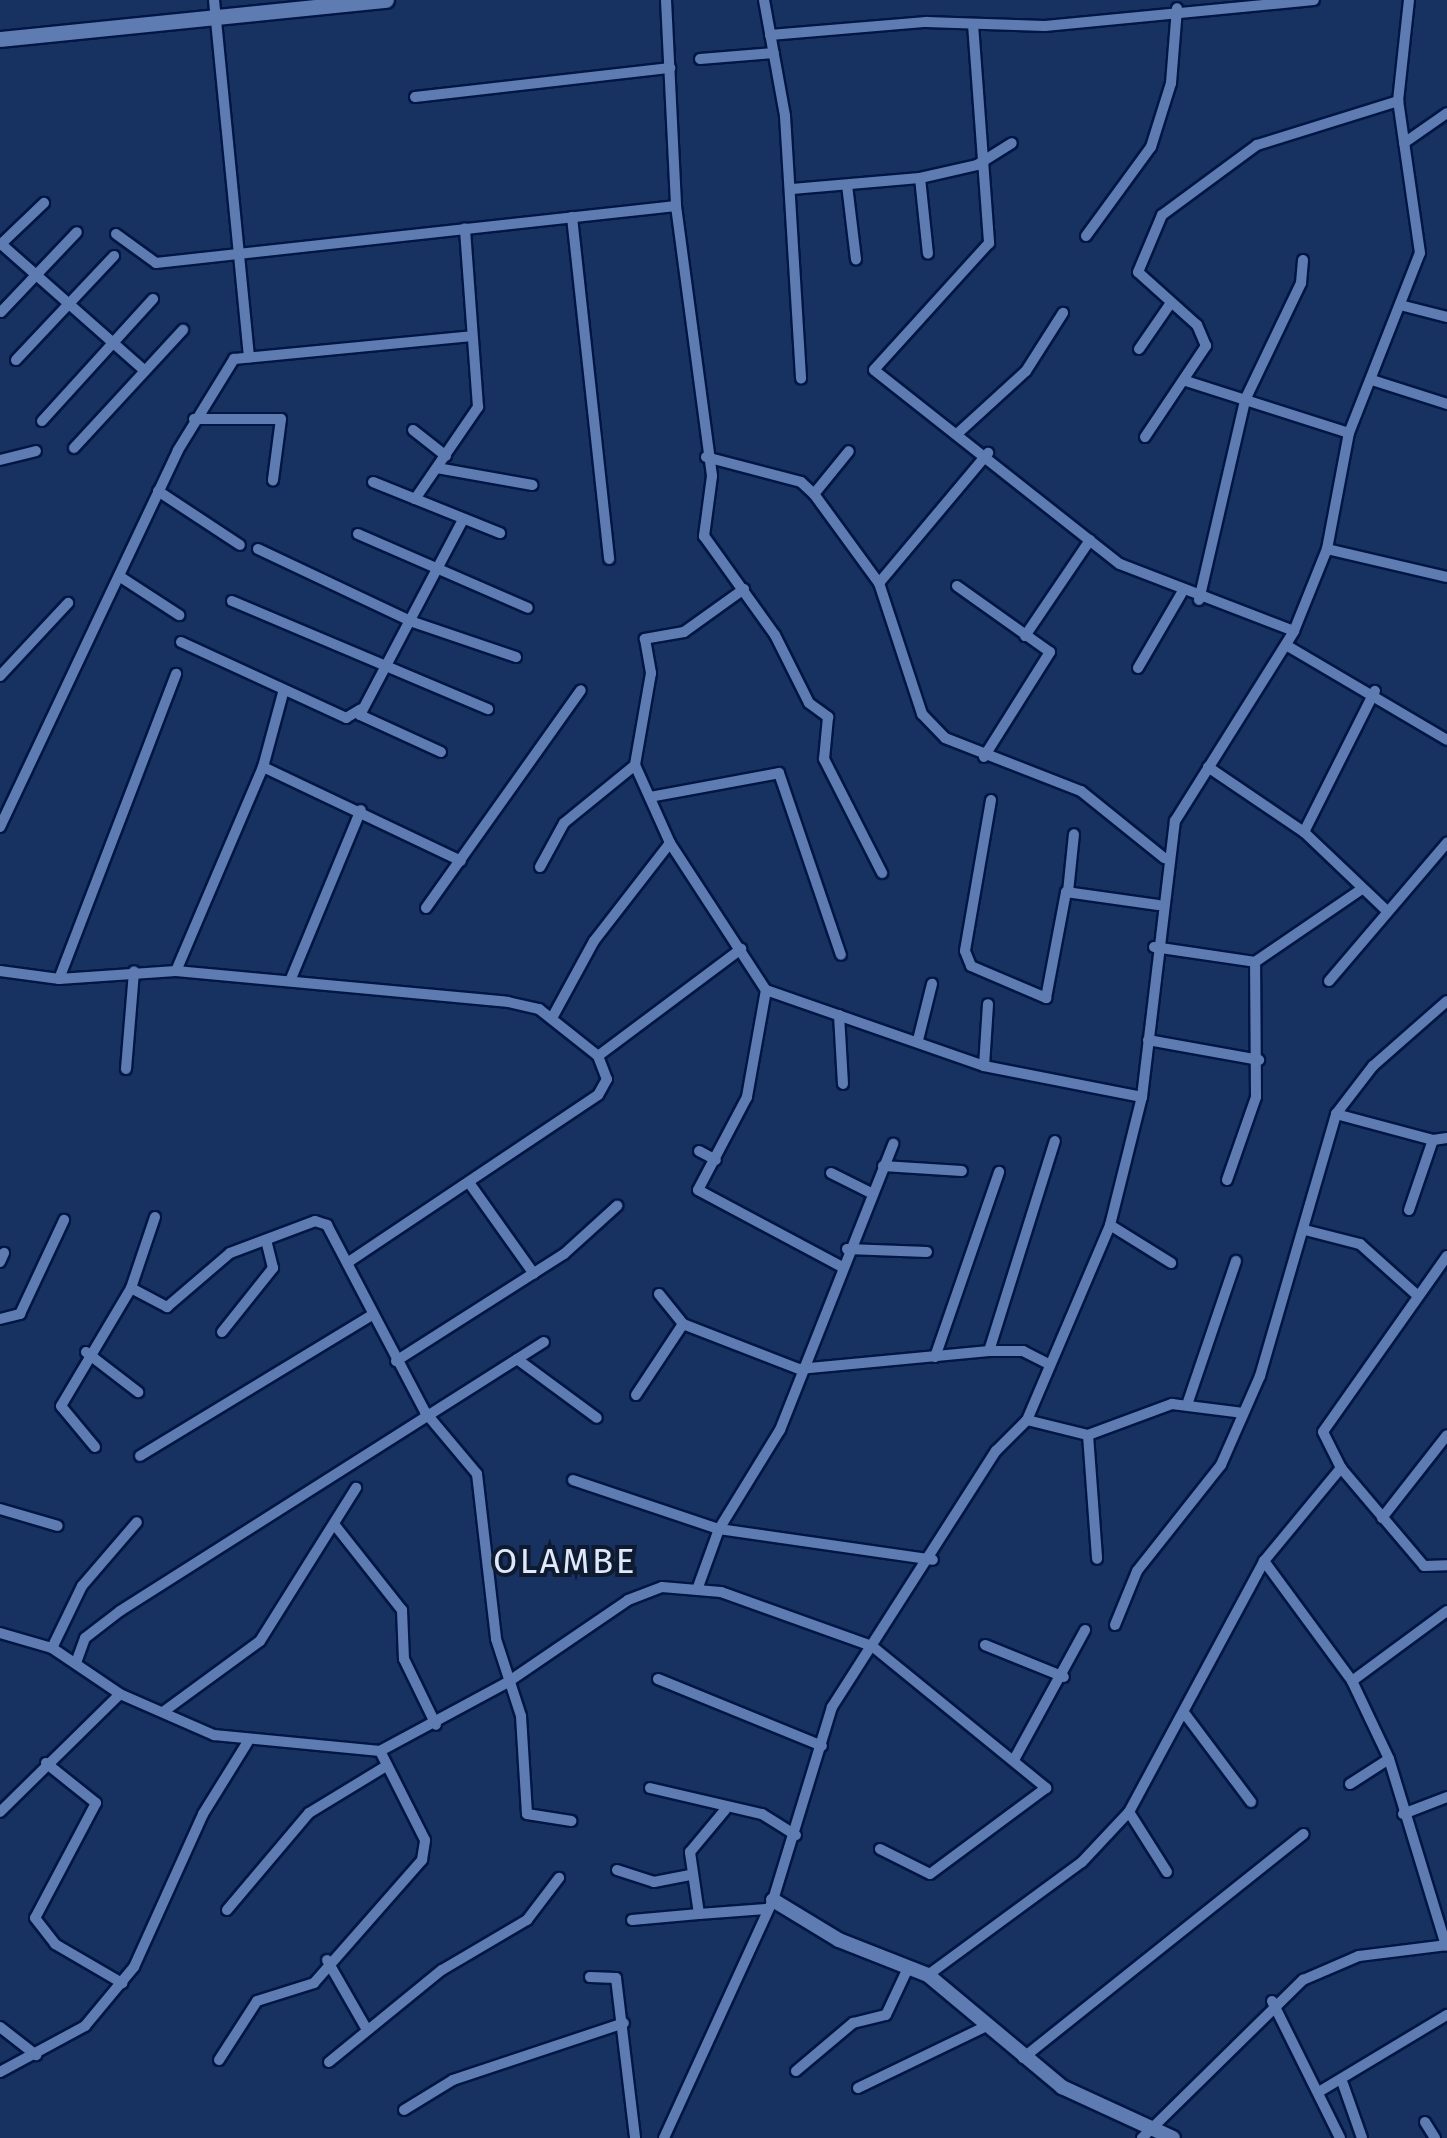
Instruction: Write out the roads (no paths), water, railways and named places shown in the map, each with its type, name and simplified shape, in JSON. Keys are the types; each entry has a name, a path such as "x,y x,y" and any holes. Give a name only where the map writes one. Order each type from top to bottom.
{"main road":[{"path":"0,40 386,0"}],"street":[{"path":"214,0 226,172 242,251 249,357"},
{"path":"666,0 676,206 712,496 704,536 744,590 809,704 828,718 824,758 882,874"},
{"path":"764,0 792,189 801,380"},
{"path":"770,35 973,24 1044,26 1204,2 1314,0"},
{"path":"664,2138 796,1835 832,1707 932,1560 996,1450 1027,1420 1110,1225 1142,1097 1164,858 1208,768 1294,630 1327,548 1348,433 1404,306 1420,253 1398,101 1409,0"},
{"path":"1086,236 1151,147 1172,83 1178,8"},
{"path":"973,24 977,165 988,243 874,370 988,454 1090,540 1181,594 1294,630"},
{"path":"700,58 774,53"},
{"path":"415,97 670,68"},
{"path":"1145,437 1186,380 1206,338 1170,304 1137,264 1170,206 1257,145 1398,101"},
{"path":"1404,143 1447,113"},
{"path":"792,189 920,178 977,165 1012,143"},
{"path":"920,178 928,254"},
{"path":"847,185 856,259"},
{"path":"44,203 0,244 145,371"},
{"path":"116,234 147,262 676,206"},
{"path":"572,217 609,559"},
{"path":"415,499 478,407 465,228"},
{"path":"1,312 77,232"},
{"path":"16,360 114,256"},
{"path":"1199,600 1245,400 1301,283 1302,260"},
{"path":"42,421 153,299"},
{"path":"1138,349 1170,304"},
{"path":"1404,306 1447,317"},
{"path":"958,434 1026,371 1063,313"},
{"path":"74,448 183,330"},
{"path":"0,827 158,491 194,419 229,364 249,357 472,336"},
{"path":"1186,380 1348,433"},
{"path":"1372,380 1447,404"},
{"path":"194,419 281,419 273,480"},
{"path":"413,430 446,456"},
{"path":"0,460 36,451"},
{"path":"814,494 850,452"},
{"path":"879,583 988,454"},
{"path":"706,457 801,482 814,494 879,583 922,714 984,757 1081,791 1164,858"},
{"path":"437,468 532,484"},
{"path":"373,482 500,534"},
{"path":"158,491 240,545"},
{"path":"441,752 368,726 360,715 463,520"},
{"path":"358,534 435,574 528,608"},
{"path":"1025,636 1090,540"},
{"path":"1327,548 1447,576"},
{"path":"258,549 410,621 516,657"},
{"path":"119,576 179,614"},
{"path":"957,586 1025,636 1049,660 984,757"},
{"path":"744,590 690,630 644,640 651,673 634,764 670,842 766,990 747,1097 698,1190 703,1198 842,1267"},
{"path":"1138,668 1181,594"},
{"path":"232,601 383,672 488,709"},
{"path":"0,676 68,603"},
{"path":"181,642 283,693 346,718 368,701"},
{"path":"1286,645 1375,690 1447,740"},
{"path":"59,978 176,674"},
{"path":"426,908 581,690"},
{"path":"1304,832 1375,690"},
{"path":"176,971 263,767 283,693"},
{"path":"540,867 564,824 634,764"},
{"path":"263,767 461,861"},
{"path":"1208,768 1304,832 1386,910"},
{"path":"650,796 780,773 841,956"},
{"path":"991,800 965,951 971,966 1040,997 1053,992 1074,834"},
{"path":"290,981 360,810"},
{"path":"552,1018 594,942 670,842"},
{"path":"1329,981 1447,843"},
{"path":"1154,947 1256,962 1362,889"},
{"path":"1068,892 1158,904"},
{"path":"598,1056 742,949"},
{"path":"1227,1180 1252,1119 1259,1060 1256,962"},
{"path":"0,971 59,978 176,971 526,1004 552,1018 598,1056 607,1078 598,1094 470,1184 349,1262"},
{"path":"126,1069 134,972"},
{"path":"918,1040 932,984"},
{"path":"766,990 984,1066 1142,1097"},
{"path":"1115,1626 1137,1571 1202,1494 1243,1413 1305,1230 1336,1114 1372,1066 1447,1002"},
{"path":"984,1066 988,1004"},
{"path":"839,1015 842,1084"},
{"path":"1148,1040 1259,1060"},
{"path":"1336,1114 1434,1140 1447,1138"},
{"path":"1409,1210 1434,1140"},
{"path":"989,1351 1055,1141"},
{"path":"698,1587 719,1529 780,1430 799,1369 869,1192 893,1144"},
{"path":"699,1151 716,1160"},
{"path":"883,1166 962,1172"},
{"path":"935,1357 999,1172"},
{"path":"830,1173 869,1192"},
{"path":"470,1184 534,1274"},
{"path":"396,1361 534,1274 617,1206"},
{"path":"96,1448 60,1412 86,1352 130,1288 155,1217"},
{"path":"0,1319 20,1314 64,1220"},
{"path":"130,1288 168,1307 204,1269 320,1221 349,1262 369,1317 425,1412 482,1488 508,1682 522,1716 529,1820 571,1821"},
{"path":"1110,1225 1171,1263"},
{"path":"1305,1230 1360,1244 1417,1295"},
{"path":"222,1332 273,1268 267,1244"},
{"path":"847,1249 927,1252"},
{"path":"1447,1256 1326,1422 1342,1468 1382,1518 1430,1571 1447,1564"},
{"path":"1188,1402 1236,1261"},
{"path":"658,1294 684,1324 799,1369 989,1351 1023,1351 1049,1364"},
{"path":"140,1456 369,1317"},
{"path":"636,1395 684,1324"},
{"path":"77,1660 84,1638 120,1611 425,1412 544,1342"},
{"path":"86,1352 138,1392"},
{"path":"518,1359 597,1418"},
{"path":"1027,1420 1088,1434 1188,1402 1243,1413"},
{"path":"1088,1434 1097,1559"},
{"path":"1382,1518 1447,1435"},
{"path":"928,1975 1082,1862 1129,1812 1185,1714 1264,1560 1342,1468"},
{"path":"573,1480 719,1529 932,1560"},
{"path":"163,1712 260,1641 356,1488"},
{"path":"0,1508 58,1526"},
{"path":"52,1648 82,1586 138,1522"},
{"path":"334,1524 402,1610 404,1659 436,1725"},
{"path":"1147,2132 1272,2001 1330,1964 1446,1945 1389,1759 1352,1680 1264,1560"},
{"path":"0,1633 52,1648 77,1660 120,1694 247,1743 380,1752 436,1725 508,1682 628,1600 698,1587 872,1646 1015,1758 1046,1788 1012,1821 930,1874 880,1849"},
{"path":"1352,1680 1447,1611"},
{"path":"1015,1758 1064,1678 1085,1630"},
{"path":"986,1646 1064,1678"},
{"path":"658,1678 822,1746"},
{"path":"0,1812 120,1694"},
{"path":"1185,1714 1251,1802"},
{"path":"0,2072 85,2026 122,1983 247,1743"},
{"path":"218,2060 256,2000 302,1990 424,1852 383,1768 380,1752"},
{"path":"1350,1784 1389,1759"},
{"path":"46,1763 96,1803 35,1918 55,1944 122,1983"},
{"path":"227,1910 309,1813 383,1768"},
{"path":"650,1788 726,1810 762,1814 796,1835"},
{"path":"1403,1814 1447,1797"},
{"path":"699,1914 690,1852 726,1810"},
{"path":"1129,1812 1166,1872"},
{"path":"1022,2058 1219,1911 1304,1834"},
{"path":"617,1870 654,1882 691,1875"},
{"path":"328,2062 366,2028 527,1920 559,1878"},
{"path":"632,1920 769,1904 839,1940 928,1975 1022,2058 1147,2132 1173,2138"},
{"path":"328,1960 366,2028"},
{"path":"796,2071 853,2023 886,2016 908,1966"},
{"path":"590,1977 616,1978 635,2138"},
{"path":"1272,2001 1322,2090 1340,2138"},
{"path":"1322,2090 1343,2084 1447,2015"},
{"path":"404,2110 453,2080 624,2023"},
{"path":"858,2088 985,2026"},
{"path":"0,2027 36,2055"},
{"path":"1343,2084 1362,2138"},
{"path":"1426,2122 1435,2138"}],"district":[{"name":"OLAMBE","path":"565,1561"}]}
